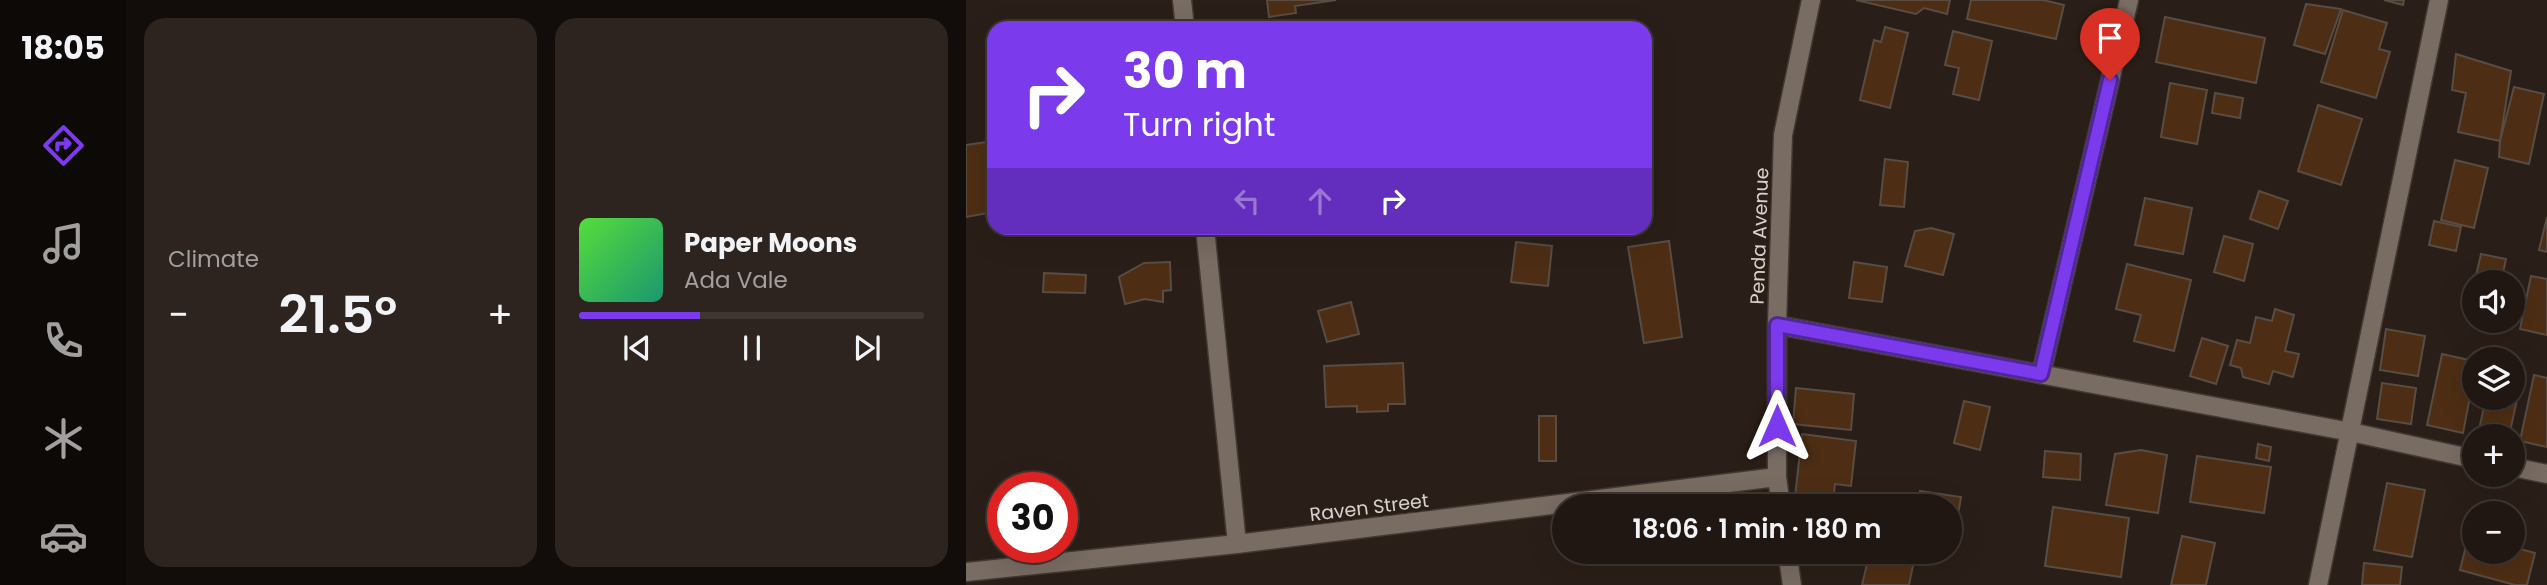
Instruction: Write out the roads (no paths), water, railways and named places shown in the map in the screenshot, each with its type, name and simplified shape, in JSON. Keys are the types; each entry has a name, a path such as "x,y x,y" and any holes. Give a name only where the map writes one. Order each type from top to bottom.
{"street":[{"path":"1182,0 1184,21"},
{"name":"Penda Avenue","path":"1779,494 1777,477 1777,325 1783,135 1811,0"},
{"path":"2041,374 2129,0"},
{"path":"2318,585 2439,0"},
{"path":"1206,235 1237,544"},
{"path":"1777,325 2351,432 2462,456"},
{"path":"2525,469 2547,474"},
{"name":"Raven Street","path":"966,572 1237,544 1777,477"},
{"path":"1789,564 1792,585"}]}
